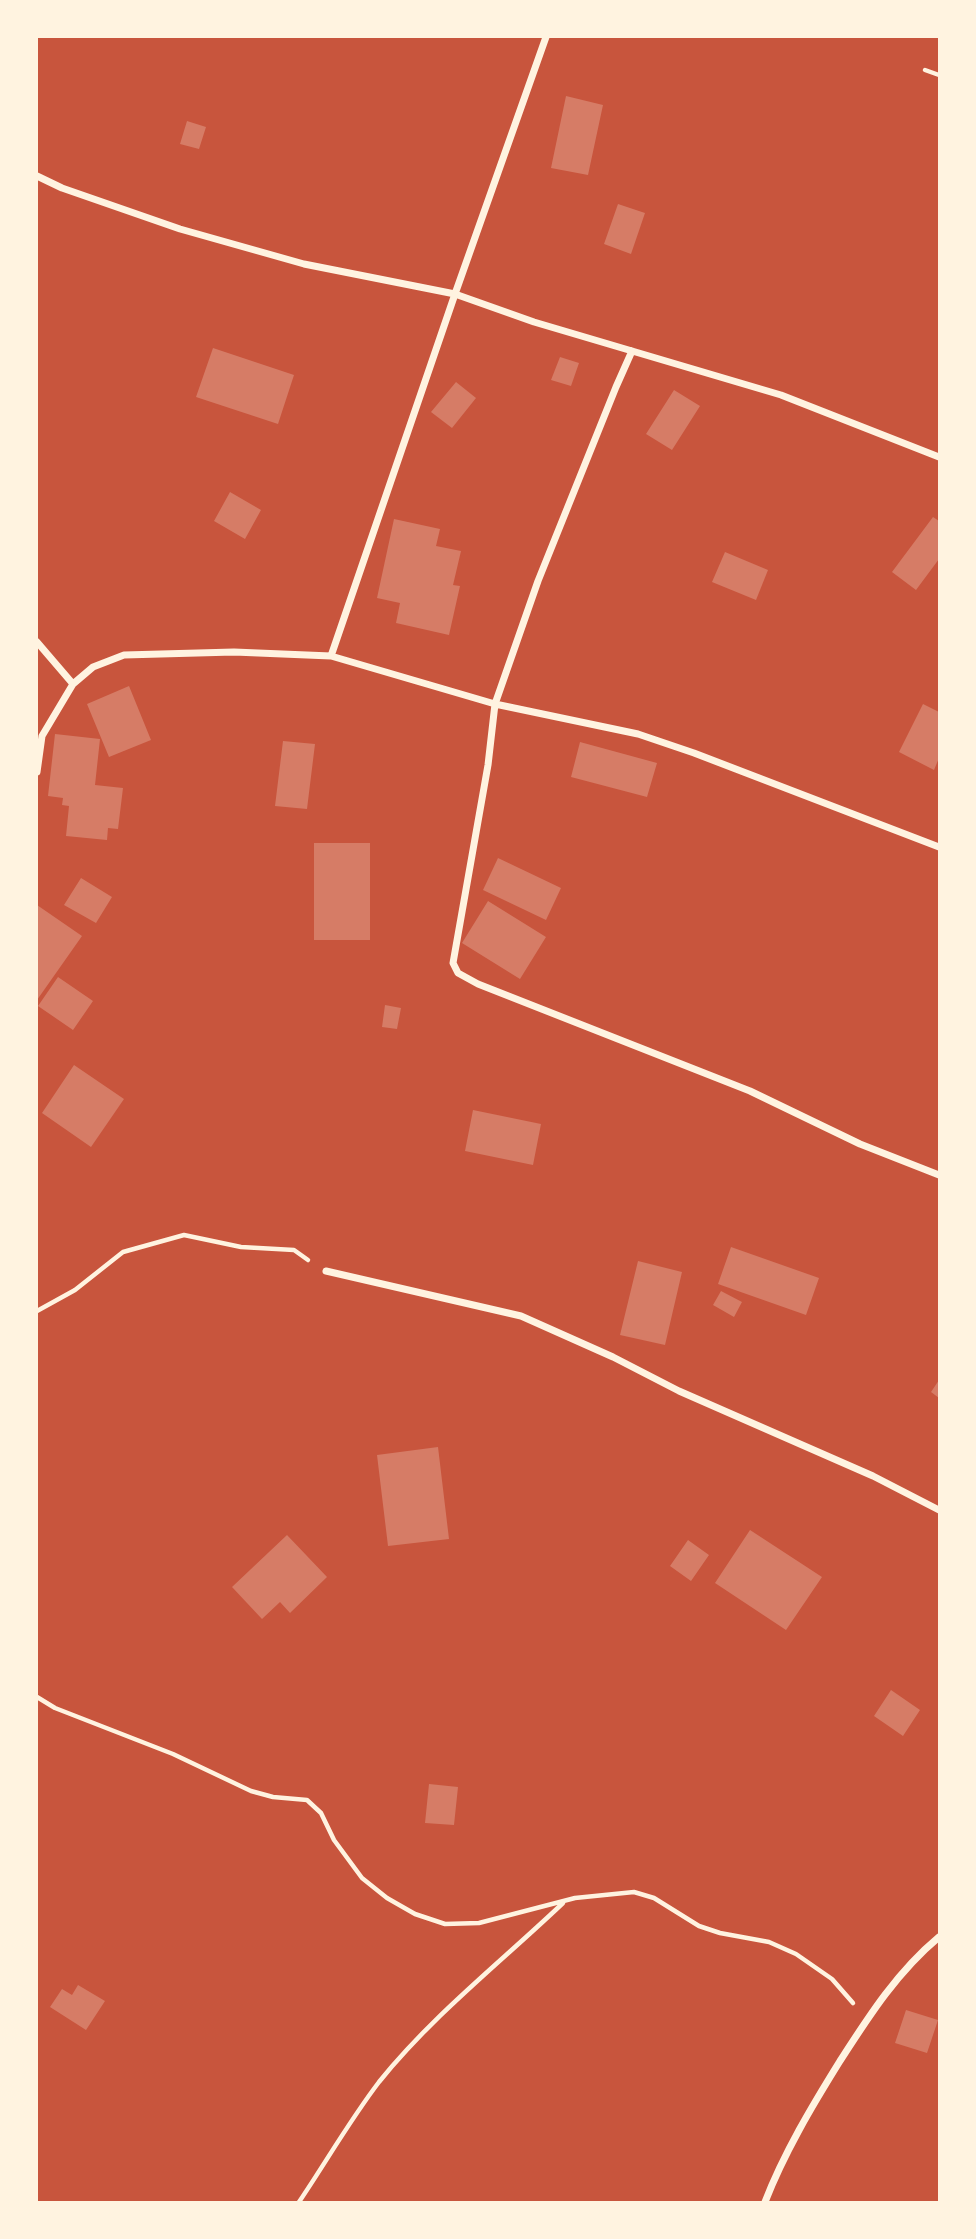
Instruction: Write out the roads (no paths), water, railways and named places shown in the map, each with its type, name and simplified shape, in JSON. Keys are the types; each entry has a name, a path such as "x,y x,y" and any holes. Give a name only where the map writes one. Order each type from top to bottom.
{"street":[{"path":"331,656 454,294 546,37"},
{"path":"37,176 62,188 180,229 304,264 454,294 534,321 781,395 939,457"},
{"path":"632,351 538,581 495,704 488,765 453,963 458,972 478,984 750,1091 860,1144 939,1175"},
{"path":"37,642 73,684"},
{"path":"37,772 42,736 73,684 93,667 124,655 233,652 331,656 495,704 638,734 939,848"},
{"path":"326,1271 521,1316 613,1357 679,1391 873,1476 939,1510"},
{"path":"765,2202 792,2143 867,2018 891,1984 939,1937"}]}
